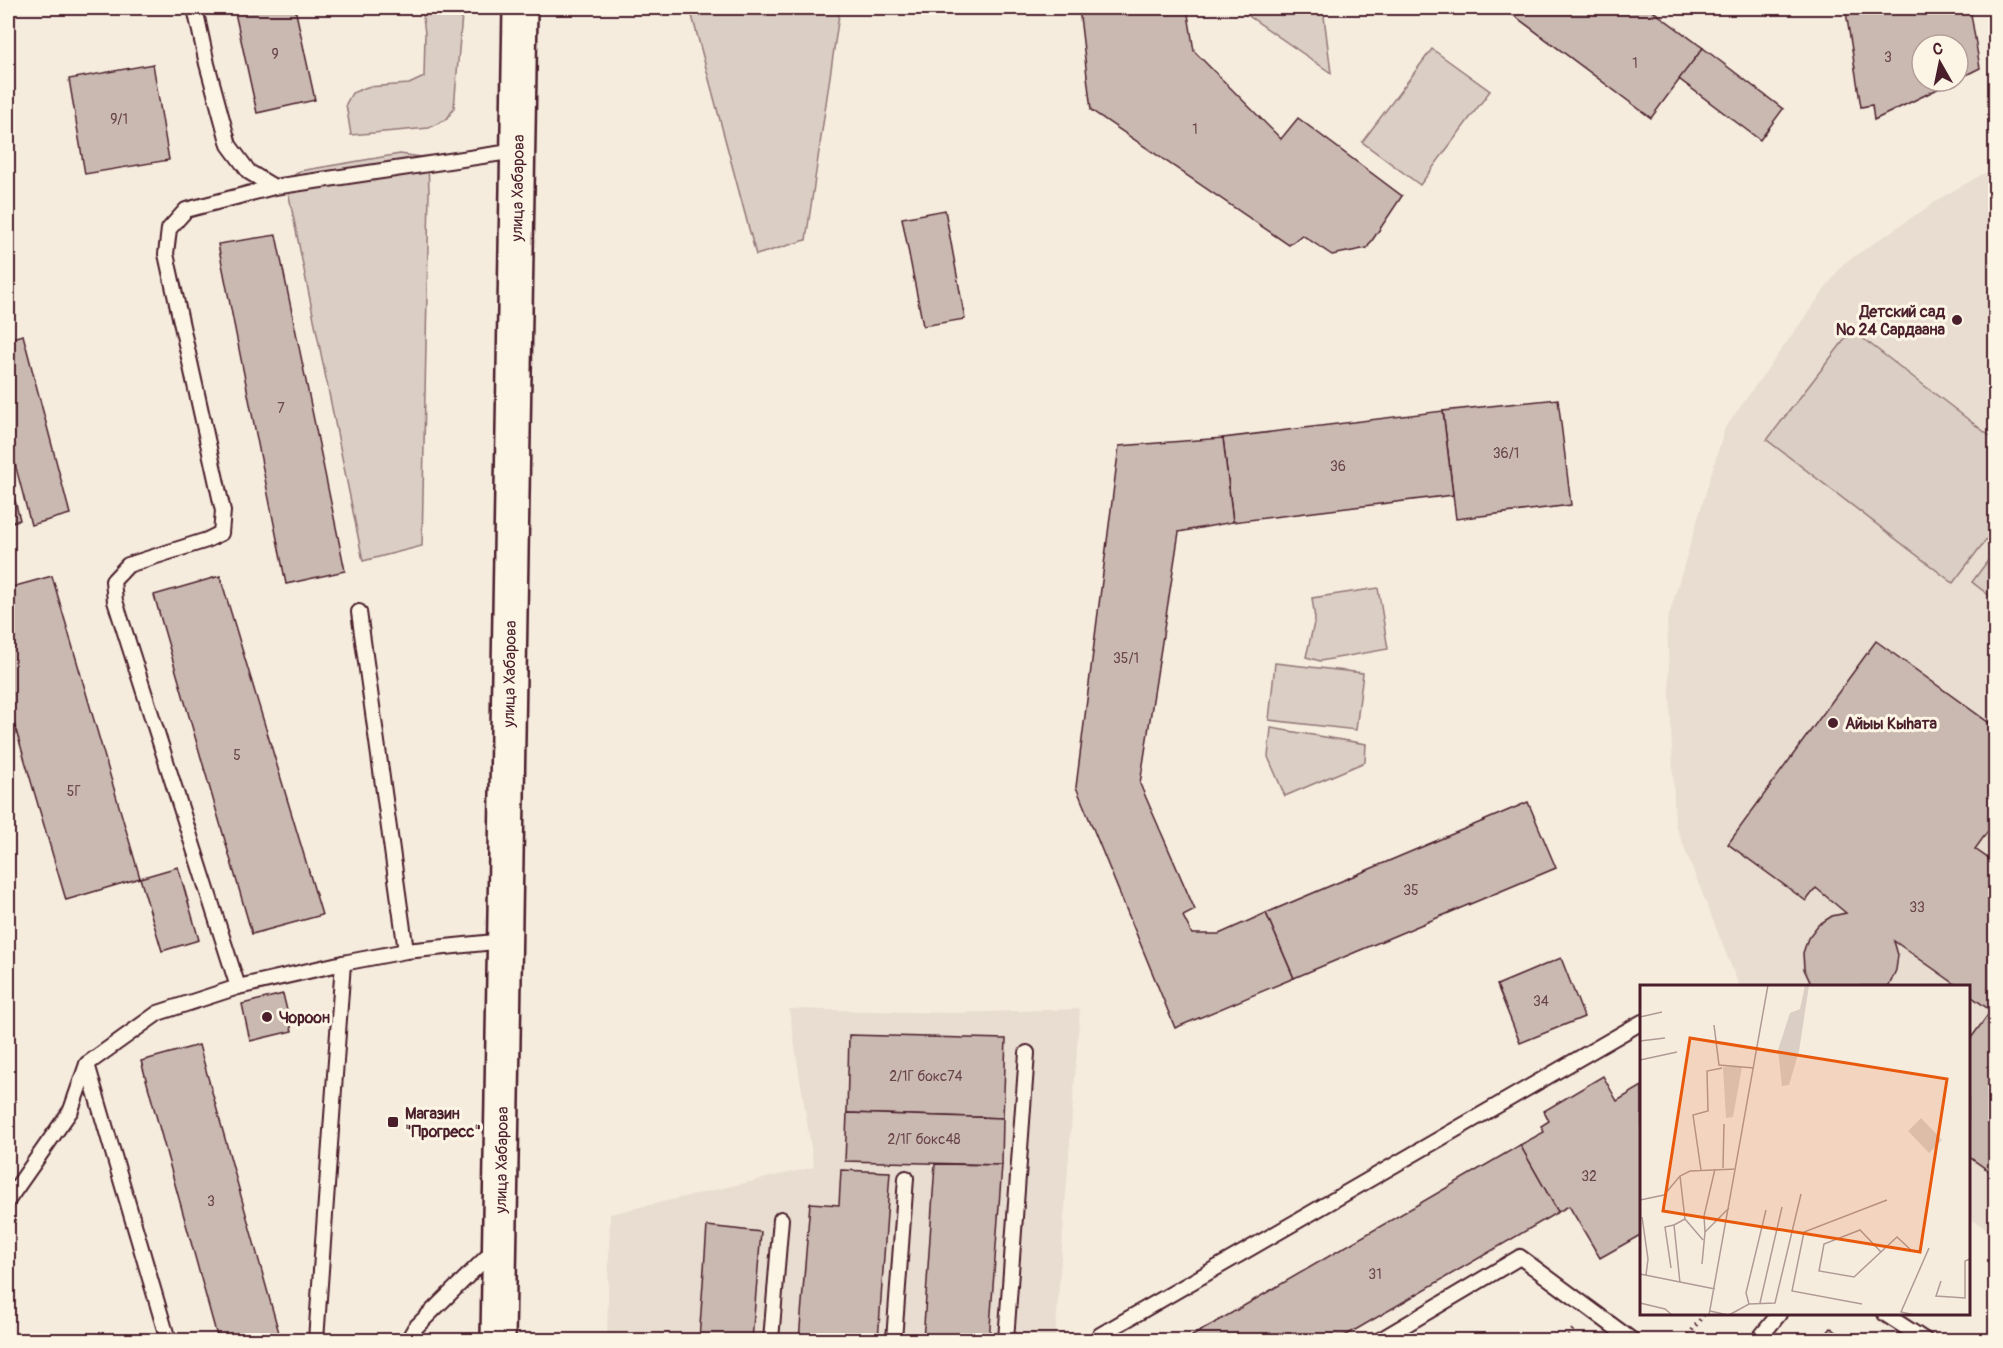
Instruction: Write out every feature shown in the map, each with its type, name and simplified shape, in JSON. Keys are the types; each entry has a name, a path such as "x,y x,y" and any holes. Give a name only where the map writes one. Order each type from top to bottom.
{"main road":[{"name":"улица Хабарова","path":"498,1341 520,8"}],"lane":[{"path":"195,8 207,64 229,145 249,172 274,187"},
{"path":"238,987 115,601 112,581 128,565 207,540 221,533 223,511 166,254 169,229 186,210 274,187 517,151"},
{"path":"359,612 406,951"},
{"path":"8,1200 71,1110 87,1064 159,1013 238,987 343,963 406,951 504,941"},
{"path":"316,1341 343,963"},
{"path":"1100,1341 1100,1335 1640,1023"},
{"path":"1006,1341 1027,1053"},
{"path":"87,1064 168,1341"},
{"path":"894,1341 906,1178"},
{"path":"771,1341 781,1219"},
{"path":"408,1341 415,1328 499,1245"},
{"path":"1380,1341 1520,1257 1632,1341"},
{"path":"1758,1341 1778,1315"},
{"path":"1886,1315 1925,1341"}],"path":[{"path":"1685,1341 1703,1315"}],"shaded area":[{"path":"422,8 461,8 454,108 447,119 429,128 351,135 346,104 352,93 367,87 409,84 424,77 425,34"},
{"path":"690,8 840,8 806,240 756,255"},
{"path":"1242,8 1323,8 1331,73 1243,12"},
{"path":"1432,49 1490,91 1420,185 1362,142"},
{"path":"400,154 428,158 422,546 363,561 286,181 300,171"},
{"name":"Айыы Кыhата","path":"1995,169 1995,1234 1970,1219 1970,985 1739,985 1675,824 1667,622 1725,428 1843,264 1944,196"},
{"path":"1852,330 1995,440 1995,528 1953,583 1767,440"},
{"path":"1995,551 1995,600 1972,582"},
{"path":"1378,588 1388,649 1320,661 1306,657 1315,619 1312,598"},
{"path":"1275,663 1363,673 1356,730 1269,720"},
{"path":"1271,728 1366,744 1365,762 1285,796 1268,757"},
{"path":"789,1009 955,1013 1080,1009 1055,1340 607,1340 610,1214 814,1167"}],"building":[{"path":"234,8 295,8 315,100 257,113"},
{"path":"1079,8 1187,8 1194,51 1281,139 1298,118 1402,196 1367,248 1332,255 1302,235 1289,245 1091,110"},
{"path":"1504,8 1649,8 1703,48 1651,118"},
{"path":"1859,8 1970,8 1980,68 1970,73 1970,33 1910,33 1910,93 1929,93 1874,120 1872,105 1861,107 1846,12 1860,10"},
{"path":"1703,48 1783,109 1760,140 1679,79"},
{"path":"153,64 169,160 85,174 69,79"},
{"path":"945,210 965,319 923,326 902,218"},
{"path":"276,235 345,571 286,584 218,244"},
{"path":"23,335 70,514 31,525 8,437 8,339"},
{"path":"1558,399 1571,505 1456,519 1443,411"},
{"path":"1443,411 1453,495 1233,522 1223,438"},
{"path":"1223,438 1233,522 1179,532 1140,784 1195,910 1183,916 1192,934 1219,934 1266,913 1294,978 1175,1028 1076,787 1119,446"},
{"path":"8,473 20,520 8,523"},
{"path":"52,576 140,878 66,900 8,703 8,588"},
{"path":"220,576 322,915 252,934 154,595"},
{"path":"1876,641 1996,728 1996,820 1975,849 1996,864 1996,1176 1970,1157 1970,1039 1991,1011 1970,995 1970,985 1957,985 1894,941 1898,955 1896,970 1889,985 1812,985 1804,969 1803,953 1808,938 1818,925 1832,916 1846,913 1816,888 1806,901 1728,844"},
{"path":"1528,802 1556,868 1294,978 1266,913"},
{"path":"178,867 199,940 162,951 140,878"},
{"path":"1561,958 1584,1017 1520,1043 1497,985"},
{"name":"Чороон","path":"283,994 292,1031 250,1041 242,1004"},
{"path":"849,1035 1006,1039 1003,1118 847,1113"},
{"path":"199,1045 281,1340 218,1340 141,1061"},
{"path":"1603,1076 1617,1101 1640,1087 1640,1235 1600,1258 1569,1206 1558,1212 1520,1145 1544,1132 1541,1126 1549,1121 1544,1111"},
{"path":"847,1113 1003,1118 1002,1165 845,1161"},
{"path":"1520,1145 1558,1212 1338,1340 1195,1340 1192,1336"},
{"path":"935,1164 1002,1165 989,1340 923,1340"},
{"path":"841,1170 890,1172 878,1340 799,1340 810,1203 839,1205"},
{"path":"707,1226 761,1232 752,1340 699,1340"},
{"path":"1831,1328 1848,1340 1821,1340"}],"place":[{"name":"Детский сад № 24 Сардаана","path":"1957,320"},
{"name":"Айыы Кыhата","path":"1833,723"},
{"name":"Чороон","path":"267,1017"},
{"name":"Магазин \"Прогресс\"","path":"393,1122"}]}
